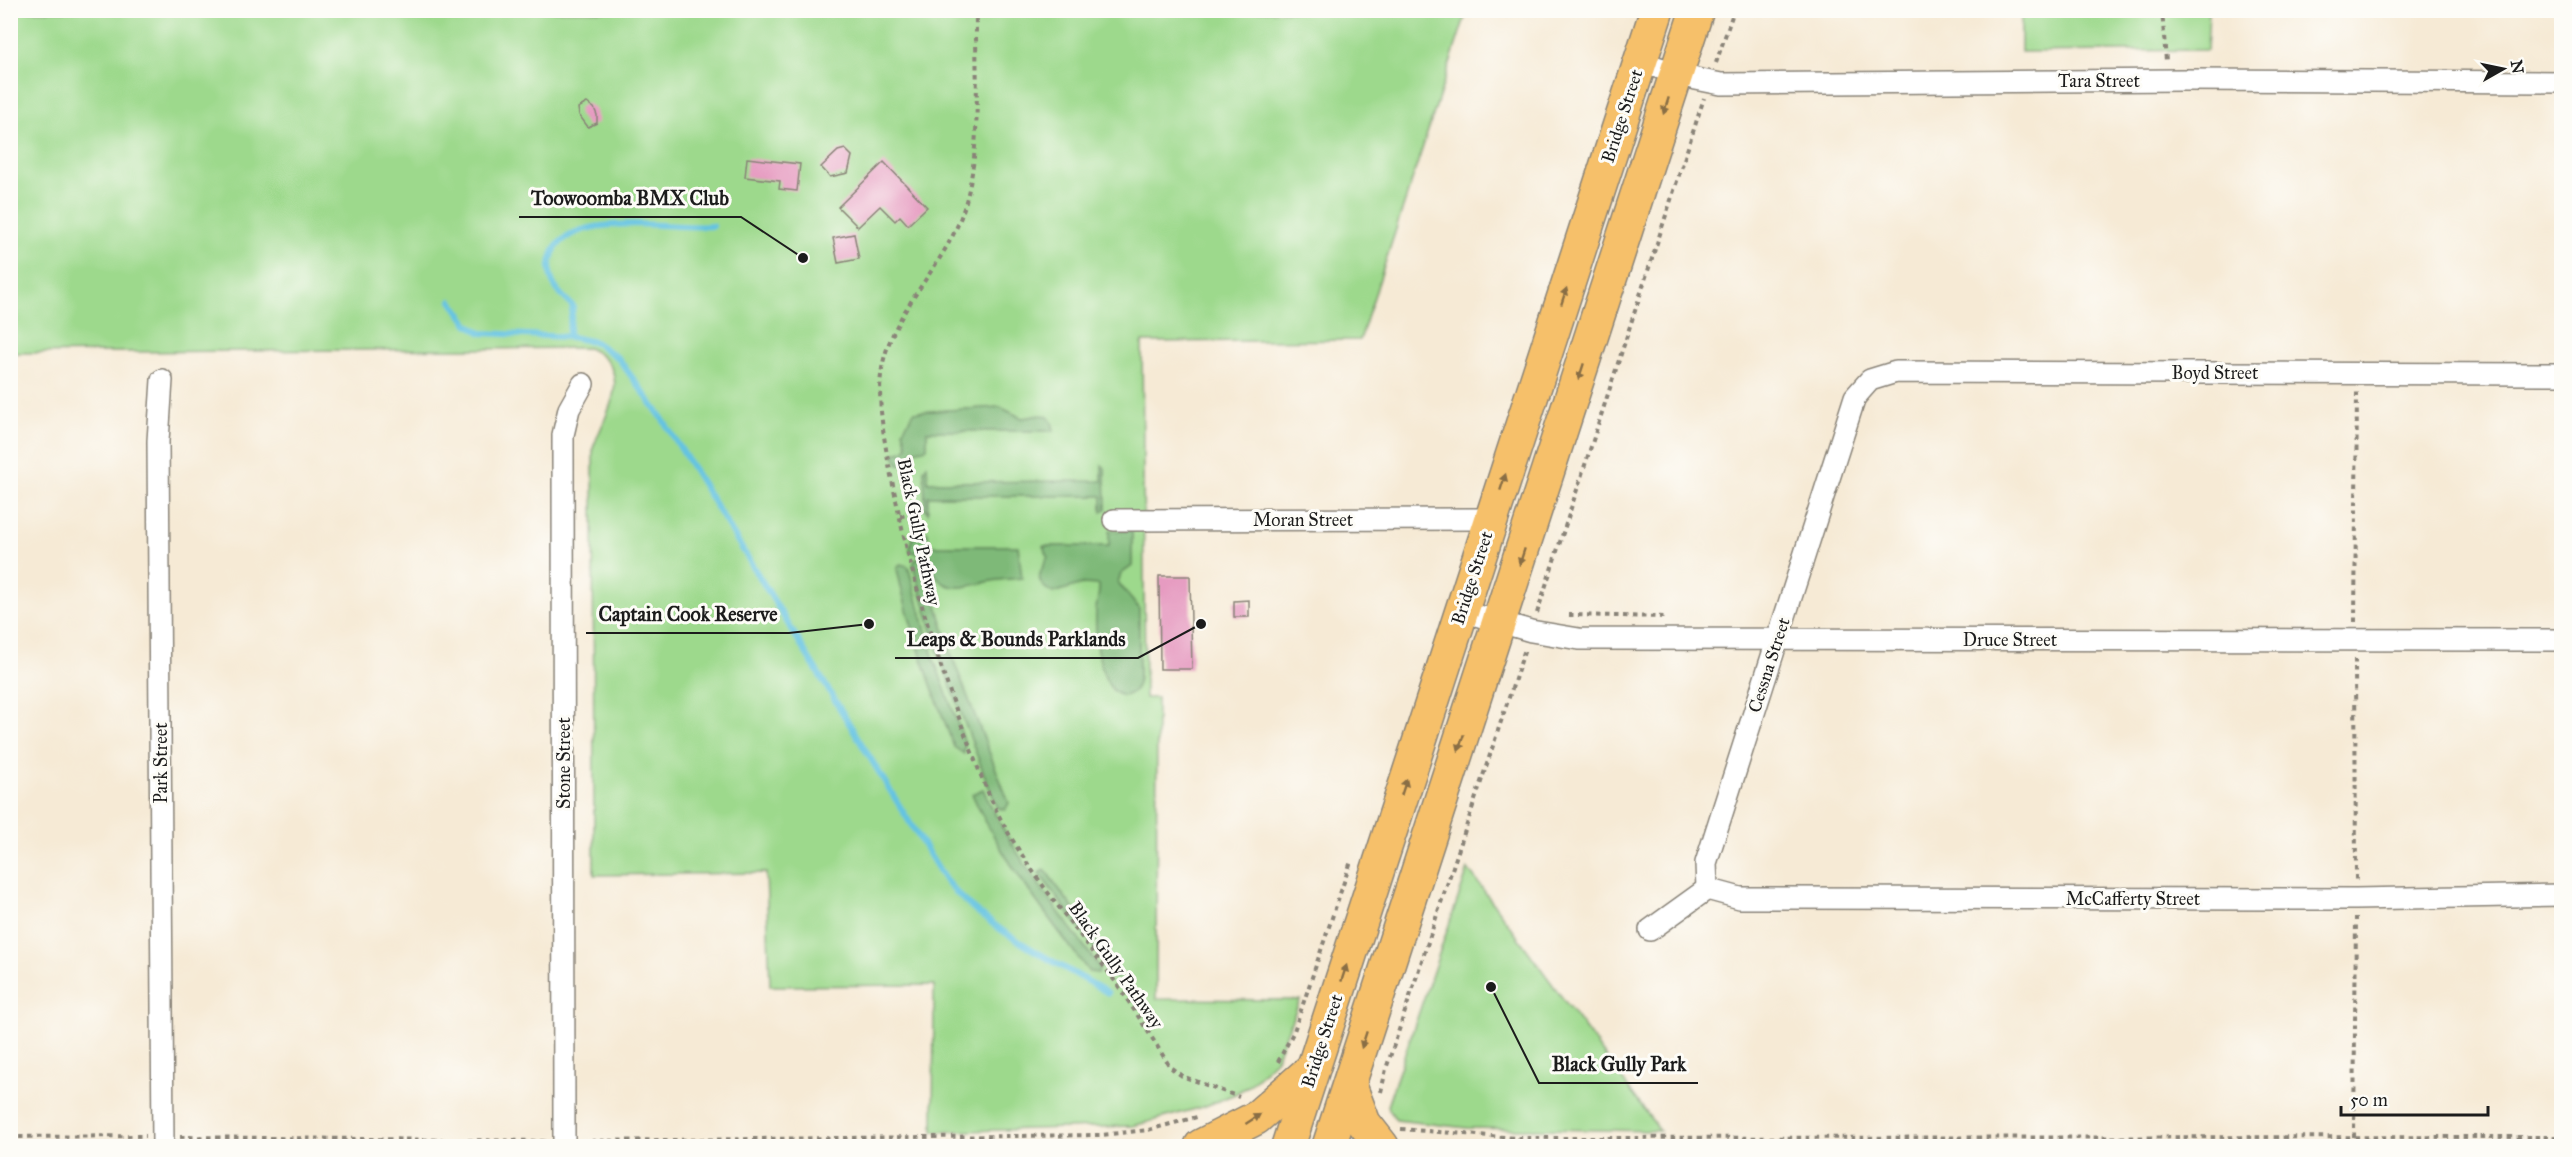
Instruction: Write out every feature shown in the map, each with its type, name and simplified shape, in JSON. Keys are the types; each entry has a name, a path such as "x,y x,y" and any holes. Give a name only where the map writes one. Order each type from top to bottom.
{"highway":[{"name":"Bridge Street","path":"1288,1146 1657,10"},
{"path":"1329,1146 1516,627 1697,10"},
{"path":"1201,1146 1256,1118 1313,1068"},
{"path":"1350,1086 1364,1123 1390,1137"}],"street":[{"name":"Tara Street","path":"1640,62 1709,82 2168,80 2562,82"},
{"name":"Boyd Street","path":"1869,380 1896,372 2562,374"},
{"name":"Park Street","path":"162,380 158,441 163,1141"},
{"name":"Cessna Street","path":"1707,889 1706,863 1776,640 1855,397 1869,380"},
{"name":"Stone Street","path":"564,1144 563,435 569,409 583,384"},
{"name":"Moran Street","path":"1114,520 1491,519"},
{"name":"Druce Street","path":"1462,611 1516,627 1579,639 2562,640"},
{"name":"McCafferty Street","path":"1707,889 1740,898 2356,899 2562,895"},
{"path":"1650,930 1707,889"}],"path":[{"name":"Black Gully Pathway","path":"975,10 975,147 970,186 948,244 895,329 888,345 880,378 881,409 900,516 918,595 936,656 986,788 1010,836 1117,985 1170,1067 1182,1076 1240,1097"},
{"path":"1380,1098 1386,1069 1516,627 1539,604 1734,10"},
{"path":"2162,10 2168,80"},
{"path":"2354,1137 2357,374"},
{"path":"900,516 918,515"},
{"path":"1539,604 1546,612"},
{"path":"1564,615 1670,617"},
{"path":"1232,1102 1240,1097 1245,1104"},
{"path":"10,1137 163,1141 564,1144 1101,1135 1148,1130 1205,1114"},
{"path":"1390,1137 2562,1137"}],"green space":[{"path":"10,11 1467,11 1360,340 1142,342 1145,698 1157,698 1156,999 1300,1000 1275,1061 1250,1085 1235,1094 1203,1107 1133,1126 933,1132 934,985 770,986 766,873 594,875 593,448 614,392 615,380 611,368 603,357 588,348 11,353"},
{"path":"2021,11 2209,11 2207,50 2021,52"},
{"path":"1000,407 1022,418 1047,416 1054,431 927,431 927,448 914,451 903,464 899,464 893,454 905,450 907,446 903,430 914,412"},
{"path":"927,465 928,482 1102,481 1102,465 1105,468 1106,509 1102,512 1102,496 928,496 928,513 925,509 924,469"},
{"path":"914,528 928,532 928,546 1018,546 1022,578 965,587 947,585 933,571 928,557 910,551"},
{"path":"1109,531 1132,531 1132,566 1121,574 1118,582 1139,609 1138,682 1133,691 1123,696 1115,692 1108,683 1100,660 1096,622 1099,585 1082,584 1053,593 1046,589 1040,580 1041,571 1048,556 1043,546 1109,546"},
{"path":"921,557 925,562 950,651 1009,803 1005,810 998,808 989,787 939,655 913,565 915,560"},
{"path":"900,564 908,566 933,657 965,743 964,754 954,747 922,659 902,592 897,569"},
{"path":"983,789 1022,859 1100,968 1098,973 1089,972 1011,864 972,794"},
{"path":"1468,869 1660,1131 1467,1128 1396,1120 1387,1106"},
{"path":"1045,870 1121,973 1118,978 1039,873"}],"building":[{"path":"587,103 594,108 597,115 597,123 588,127 579,115 578,108"},
{"path":"845,149 852,156 848,173 830,177 821,167 838,151"},
{"path":"747,158 800,164 797,191 779,189 780,181 745,177"},
{"path":"884,162 927,207 908,225 900,216 895,221 880,206 858,227 838,207"},
{"path":"854,234 859,259 838,263 833,238"},
{"path":"1159,576 1190,576 1192,669 1160,669"},
{"path":"1249,600 1249,617 1234,617 1234,601"}],"waterway":[{"path":"568,337 573,306 554,286 550,274 551,259 560,243 576,232 621,224 713,226"},
{"path":"451,301 468,324 481,333 571,337 595,342 618,358 662,418 945,880 962,898 1000,929 1108,993"}],"place":[{"name":"Toowoomba BMX Club","path":"803,258"},
{"name":"Captain Cook Reserve","path":"869,624"},
{"name":"Leaps & Bounds Parklands","path":"1201,624"},
{"name":"Black Gully Park","path":"1491,987"}]}
